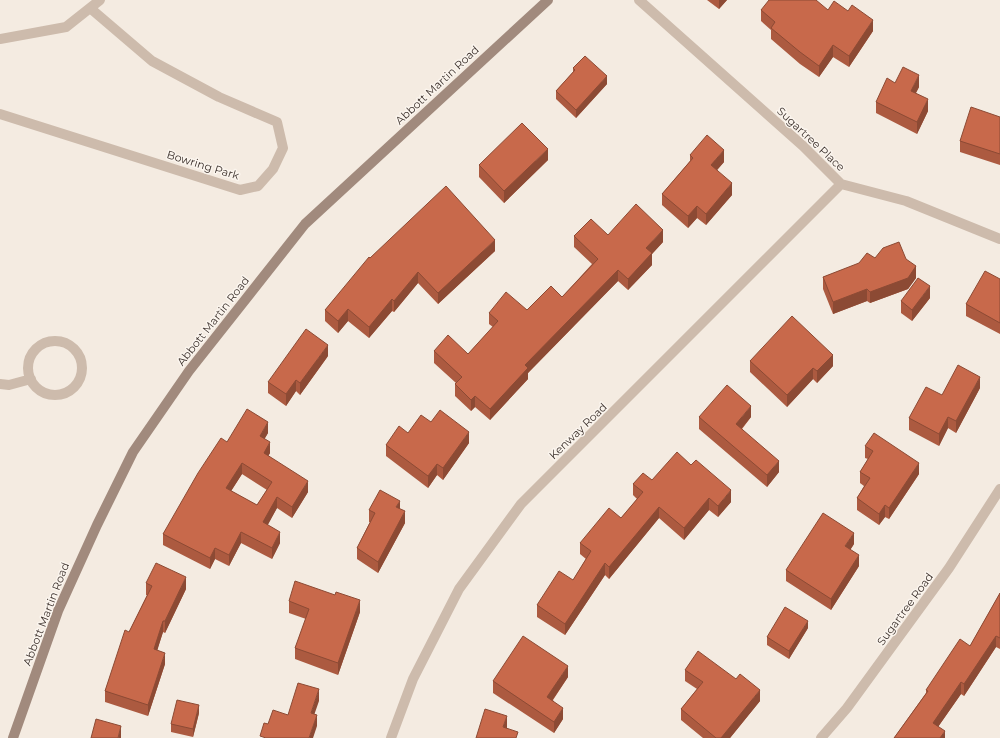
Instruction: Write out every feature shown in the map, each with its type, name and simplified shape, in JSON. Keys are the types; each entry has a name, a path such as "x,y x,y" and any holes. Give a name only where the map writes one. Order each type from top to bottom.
{"main road":[{"name":"Abbott Martin Road","path":"13,738 58,611 97,525 133,452 189,371 304,224 548,0"}],"street":[{"path":"0,39 66,27 100,0"},
{"name":"Sugartree Place","path":"639,0 803,146 840,184 906,200 1000,238"},
{"name":"Bowring Park","path":"0,114 240,190 258,186 273,169 283,148 277,122 219,97 152,61 90,8"},
{"name":"Kenway Road","path":"391,738 413,679 459,589 521,504 840,184"},
{"path":"52,341 62,342 70,345 78,352 82,364 82,375 70,391 61,395 52,395 42,392 31,379 29,375 30,358 35,350 44,343 52,341"},
{"path":"0,384 9,385 31,379"},
{"name":"Sugartree Road","path":"821,738 848,708 949,568 1000,489"}],"building":[{"path":"769,0 816,0 828,10 834,1 848,11 852,5 873,20 849,56 833,45 819,66 771,28 775,22 761,10"},
{"path":"585,56 607,76 576,110 556,91 575,70 573,68"},
{"path":"903,67 919,75 911,91 928,99 917,122 876,102 887,78 895,83"},
{"path":"971,107 1000,117 1000,154 960,141"},
{"path":"522,123 548,149 504,191 479,165"},
{"path":"707,135 724,150 711,165 732,183 706,214 697,206 688,216 662,194 693,158 690,155"},
{"path":"446,186 495,240 438,293 418,272 394,301 392,299 369,327 348,309 338,321 325,310 369,257 370,258"},
{"path":"636,204 663,230 646,248 652,253 628,279 618,270 525,365 528,368 490,409 475,396 471,400 455,384 462,377 434,351 448,335 468,354 498,321 489,313 506,292 527,310 551,286 562,297 598,259 574,236 591,219 608,235"},
{"path":"899,242 906,259 916,266 908,278 870,292 867,289 833,302 823,277 859,263 867,253 875,258 883,248"},
{"path":"985,271 1000,279 1000,323 966,304"},
{"path":"918,278 930,286 912,310 901,301"},
{"path":"792,316 833,355 817,371 813,368 787,395 750,361"},
{"path":"306,329 328,345 300,383 296,380 286,394 268,382"},
{"path":"958,365 980,377 956,421 948,417 939,434 909,418 926,387 942,395"},
{"path":"727,385 751,406 736,424 779,461 767,475 699,417"},
{"path":"247,409 268,422 260,436 270,442 264,453 308,481 292,507 277,497 263,522 280,532 272,548 241,532 229,555 215,548 210,558 163,534 198,473 221,438 227,442","holes":["242,463 272,482 257,505 226,488"]},
{"path":"440,410 469,432 443,468 437,464 428,476 386,445 399,426 408,433 421,415 431,422"},
{"path":"874,433 919,463 889,508 885,505 879,514 857,498 870,478 860,472 873,451 865,446"},
{"path":"677,452 691,465 696,460 731,490 718,506 709,498 684,528 659,507 609,567 605,563 565,624 537,605 559,571 573,580 591,551 580,543 609,508 621,518 643,492 633,484 643,473 652,480"},
{"path":"380,490 400,501 396,507 405,511 378,562 357,548 375,513 369,510"},
{"path":"823,513 854,533 845,546 859,555 831,599 786,570"},
{"path":"156,563 186,577 165,621 163,621 154,649 165,653 148,705 105,691 125,630 129,632 152,586 146,583"},
{"path":"295,581 335,595 336,592 360,600 338,663 295,648 309,609 289,601"},
{"path":"1000,593 1000,638 996,636 964,684 961,682 933,723 945,731 940,738 894,738 928,691 926,690 960,639 970,646"},
{"path":"785,607 808,621 789,651 767,637"},
{"path":"523,636 568,666 547,697 563,708 554,722 493,681"},
{"path":"698,651 736,679 740,674 760,690 721,738 716,738 681,709 703,682 685,670"},
{"path":"298,683 319,689 311,713 317,715 309,738 266,738 260,736 264,723 268,724 273,710 288,715"},
{"path":"177,700 199,705 193,729 171,724"},
{"path":"485,709 507,716 503,727 518,732 516,738 476,738"},
{"path":"96,719 121,726 118,738 91,738"}]}
